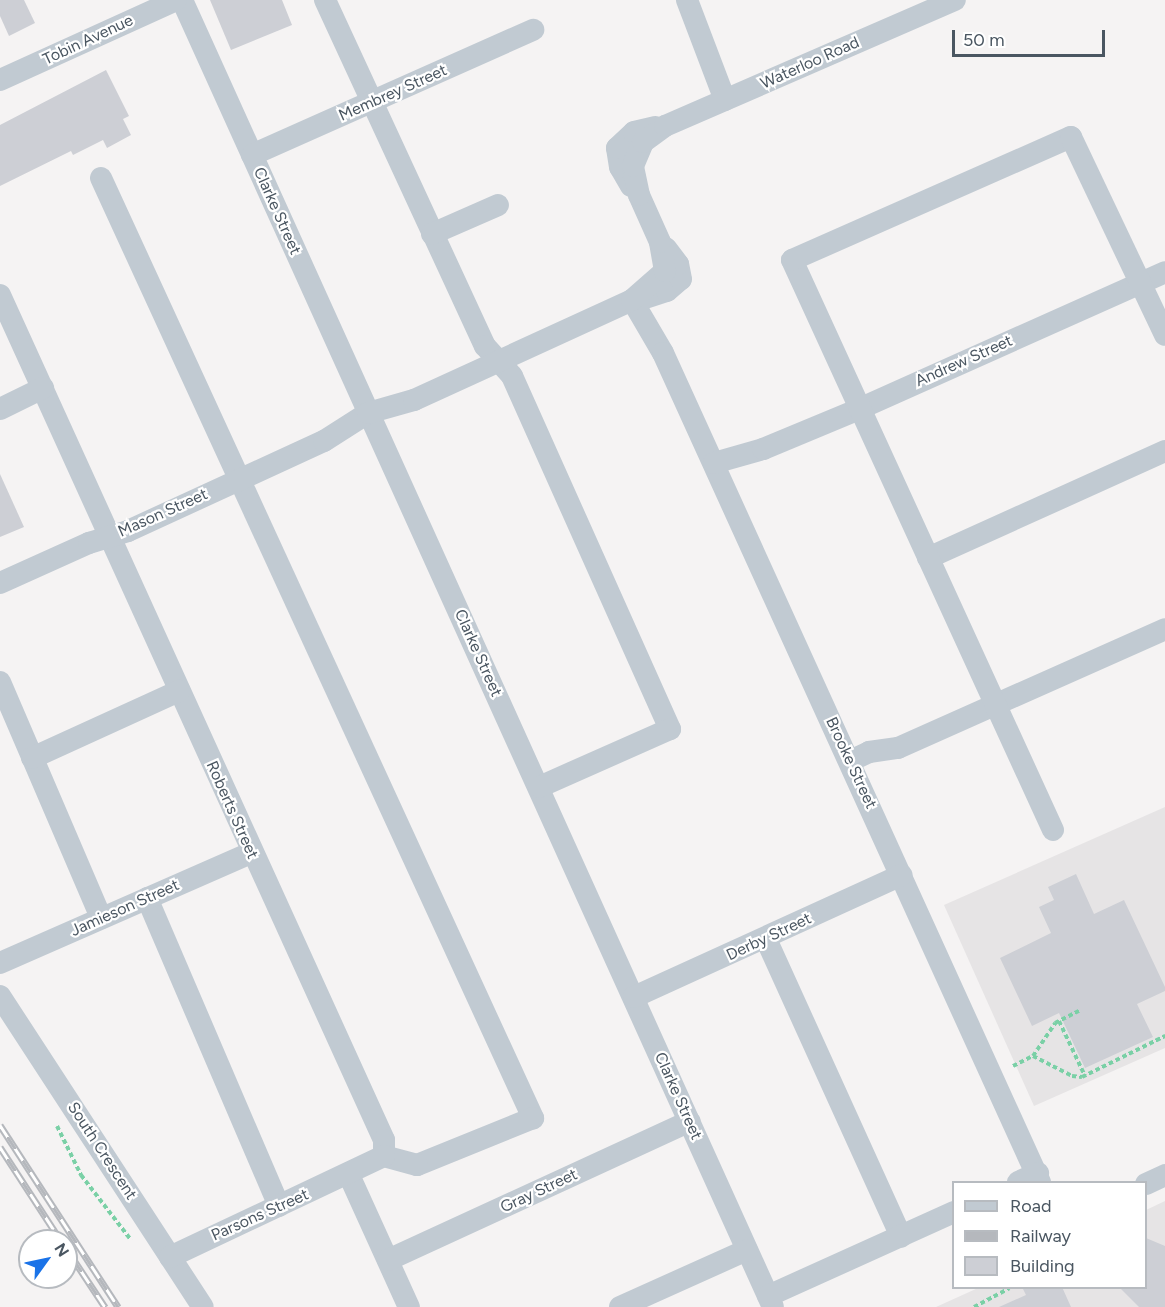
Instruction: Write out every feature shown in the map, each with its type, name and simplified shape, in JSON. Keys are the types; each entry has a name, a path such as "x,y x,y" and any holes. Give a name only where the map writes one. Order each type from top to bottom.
{"street":[{"name":"Tobin Avenue","path":"0,80 176,0"},
{"name":"Clarke Street","path":"182,0 770,1301"},
{"path":"325,0 485,346 512,376 670,729 538,787"},
{"path":"687,0 731,97"},
{"name":"Waterloo Road","path":"672,279 660,242 639,195 635,155 643,142 665,126 955,0"},
{"name":"Membrey Street","path":"252,155 533,30"},
{"path":"1053,830 792,260 1071,137 1165,335"},
{"path":"101,178 533,1118 417,1165 384,1156 350,1175 409,1307"},
{"path":"432,234 498,205"},
{"name":"Andrew Street","path":"717,470 1165,272"},
{"name":"Mason Street","path":"0,583 324,441 640,297 672,279"},
{"name":"Roberts Street","path":"0,295 251,853 384,1140 384,1156"},
{"name":"Brooke Street","path":"640,297 663,353 902,875 1032,1179"},
{"path":"0,409 43,388"},
{"path":"928,558 1165,451"},
{"path":"853,768 869,752 898,748 1165,629"},
{"path":"0,682 100,918"},
{"path":"32,758 178,691"},
{"name":"Jamieson Street","path":"0,963 251,853"},
{"name":"Derby Street","path":"634,998 902,875"},
{"path":"147,898 279,1206"},
{"path":"766,939 901,1237"},
{"name":"South Crescent","path":"0,996 203,1307"},
{"name":"Gray Street","path":"388,1260 690,1121"},
{"name":"Parsons Street","path":"170,1257 350,1175"},
{"path":"1147,1184 1165,1175"},
{"path":"770,1301 952,1213"},
{"path":"620,1307 747,1250"}],"path":[{"path":"1013,1066 1033,1056 1059,1021 1079,1011"},
{"path":"1059,1021 1085,1076"},
{"path":"1033,1056 1072,1076 1085,1076 1165,1036"},
{"path":"974,1307 1006,1289"}],"shaded area":[{"path":"1165,807 1165,1048 1034,1106 944,905"},
{"path":"1165,1201 1165,1307 936,1307 976,1289 1147,1289 1147,1210"}],"building":[{"path":"0,0 24,0 35,23 9,36 0,16"},
{"path":"210,0 282,0 292,25 231,50"},
{"path":"106,70 129,116 123,119 131,135 107,148 103,140 73,155 71,151 0,186 0,125"},
{"path":"0,474 24,527 0,537"},
{"path":"1076,874 1094,914 1124,900 1165,987 1165,991 1137,1004 1153,1037 1085,1068 1059,1013 1032,1026 1000,958 1051,933 1039,907 1054,900 1048,887"},
{"path":"1147,1238 1165,1246 1165,1307 1139,1307 1121,1289 1147,1289"},
{"path":"1023,1289 1063,1289 1071,1307 999,1307 1026,1295"}],"railway":[{"path":"0,1125 118,1307"},
{"path":"0,1147 53,1229"},
{"path":"78,1266 105,1307"}]}
